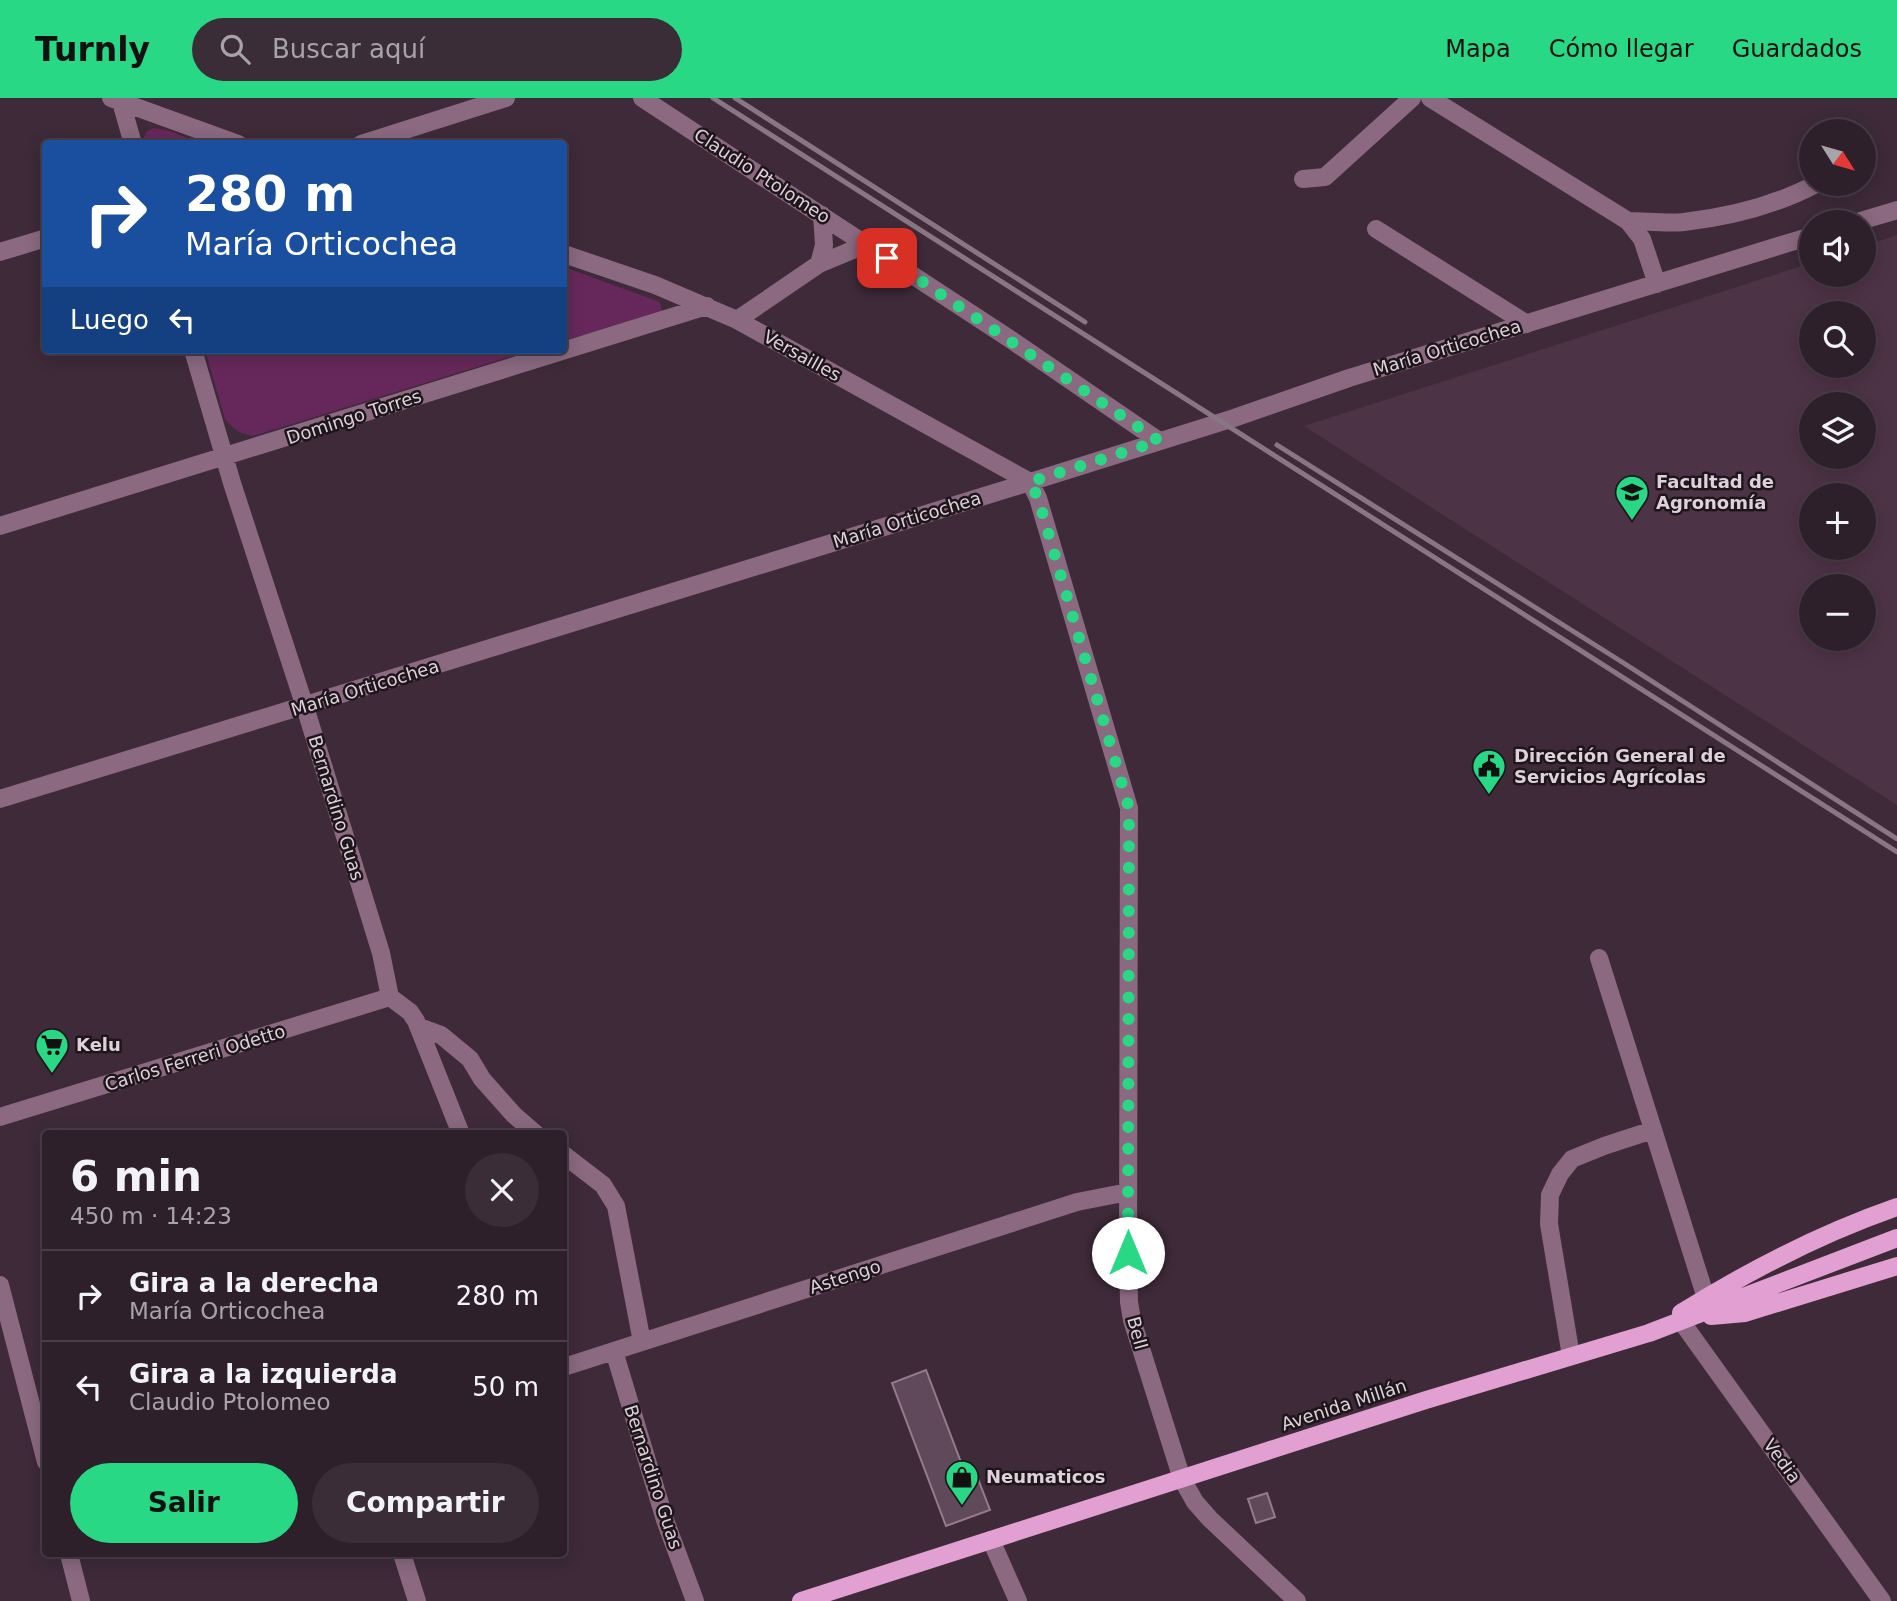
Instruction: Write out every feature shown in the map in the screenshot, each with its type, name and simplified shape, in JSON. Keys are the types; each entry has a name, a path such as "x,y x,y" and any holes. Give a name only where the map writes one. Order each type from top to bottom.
{"main road":[{"path":"1649,1333 1783,1255 1843,1226 1897,1207"},
{"name":"Avenida Millán","path":"801,1601 1426,1400 1649,1333 1897,1238"},
{"path":"1688,1319 1745,1313 1897,1266"}],"street":[{"path":"374,140 506,98"},
{"name":"Claudio Ptolomeo","path":"642,98 867,244 1159,441"},
{"path":"1303,179 1325,177 1412,98"},
{"path":"1430,98 1628,220 1642,239 1657,284"},
{"path":"116,100 131,140"},
{"path":"116,100 227,140"},
{"path":"1628,220 1682,222 1746,211 1799,193"},
{"path":"1876,216 1897,210"},
{"path":"819,264 824,245 822,215"},
{"path":"1376,229 1527,324"},
{"path":"0,252 42,239"},
{"name":"María Orticochea","path":"0,799 1030,482 1349,378 1799,240"},
{"path":"737,320 819,264 867,244"},
{"name":"Versailles","path":"567,255 656,285 737,320 1030,482"},
{"name":"Domingo Torres","path":"567,350 707,306"},
{"name":"Bernardino Guas","path":"194,354 381,953 390,997"},
{"name":"Domingo Torres","path":"0,526 555,354"},
{"name":"Bell","path":"1030,482 1042,511 1129,808 1128,1192 1129,1302 1132,1321 1182,1479 1195,1502 1297,1601"},
{"path":"1600,958 1706,1298"},
{"path":"390,997 411,1012 419,1027 459,1130"},
{"name":"Carlos Ferreri Odetto","path":"0,1117 390,997"},
{"path":"419,1027 441,1035 470,1059 482,1079 531,1130"},
{"path":"1571,1356 1549,1224 1550,1195 1560,1174 1572,1159 1653,1130"},
{"path":"567,1158 603,1185 616,1206 642,1342"},
{"name":"Astengo","path":"567,1366 1077,1202 1128,1192"},
{"path":"0,1285 8,1351 42,1450"},
{"name":"Vedia","path":"1688,1319 1882,1601"},
{"name":"Bernardino Guas","path":"614,1351 665,1520 695,1601"},
{"path":"991,1540 1018,1601"},
{"path":"70,1557 81,1601"},
{"path":"403,1557 417,1601"}],"shaded area":[{"path":"153,128 192,140 143,140 146,132"},
{"name":"Facultad de Agronomía","path":"1897,235 1897,805 1304,426 1799,267 1799,287 1876,287 1876,242"},
{"path":"567,268 660,302 662,311 656,316 567,339"},
{"path":"206,354 519,354 253,436 237,430 225,419"}],"building":[{"path":"926,1370 967,1478 978,1479 990,1510 946,1526 892,1383"},
{"path":"1267,1493 1275,1517 1256,1523 1248,1499"}],"railway":[{"path":"713,98 1897,852"},
{"path":"735,98 1085,322"},
{"path":"1277,445 1897,839"}],"place":[{"name":"Facultad de Agronomía","path":"1632,522"},
{"name":"Dirección General de Servicios Agrícolas","path":"1489,796"},
{"name":"Kelu","path":"52,1075"},
{"name":"Neumaticos","path":"962,1507"}],"route":[{"path":"887,258 1159,441 1030,482 1038,498 1129,808 1128,1253"}]}
